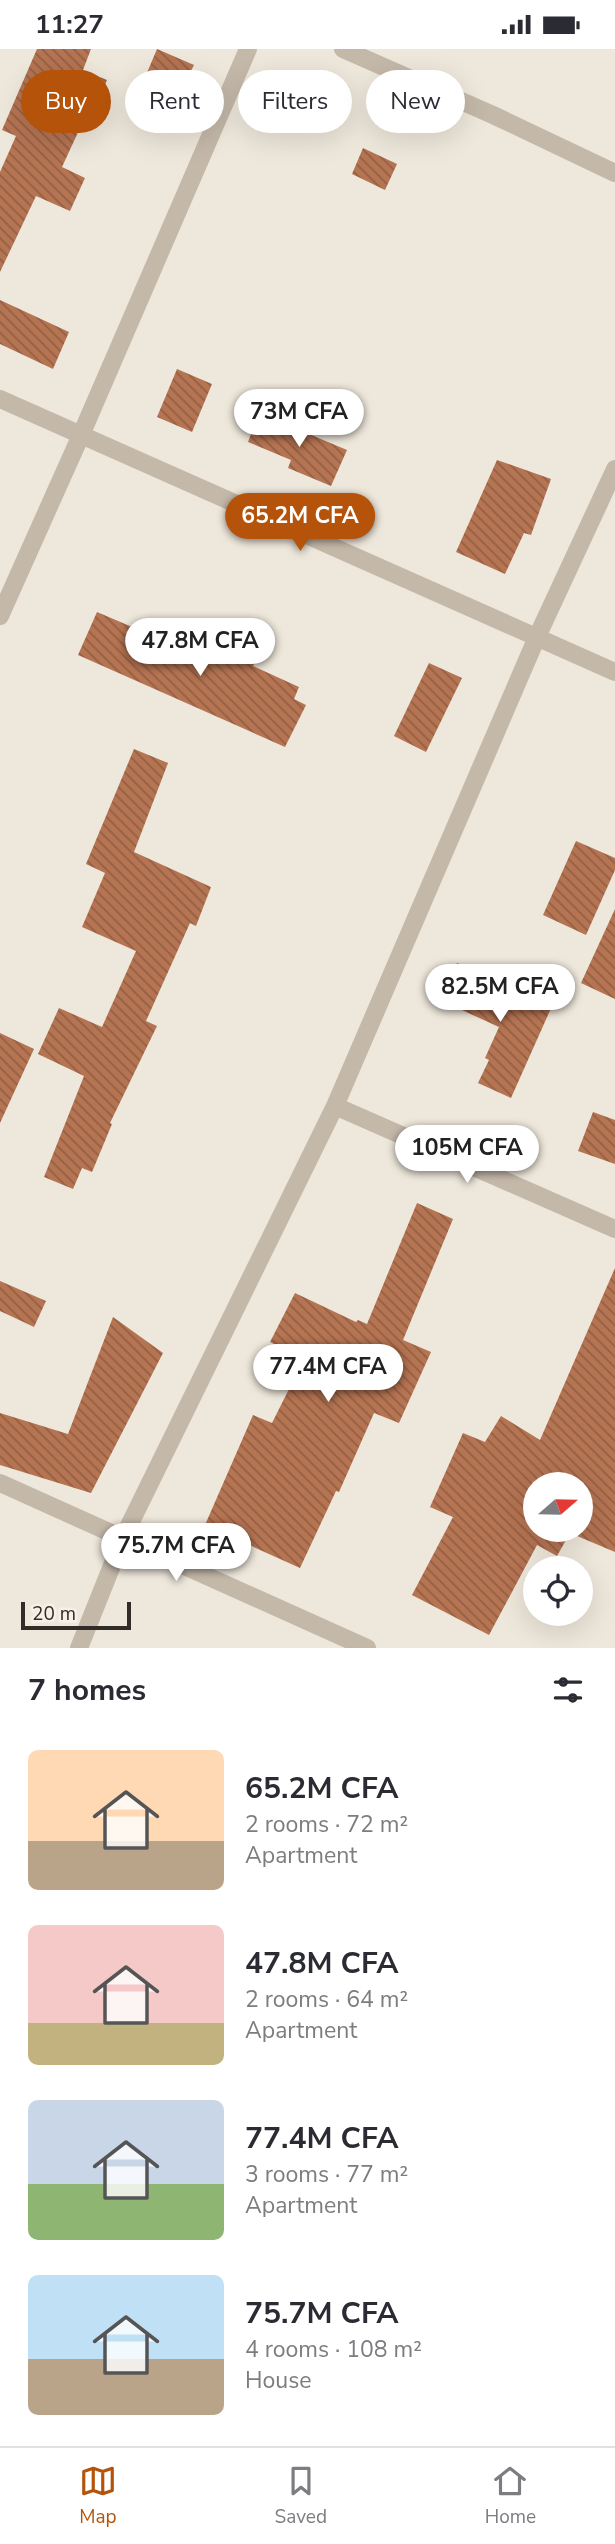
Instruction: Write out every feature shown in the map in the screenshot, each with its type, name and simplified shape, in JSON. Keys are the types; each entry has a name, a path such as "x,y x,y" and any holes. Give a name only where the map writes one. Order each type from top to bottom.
{"street":[{"path":"0,616 248,49"},
{"path":"343,49 493,115 615,173"},
{"path":"0,399 615,672"},
{"path":"79,1648 123,1538 335,1106 537,637 615,470"},
{"path":"335,1106 615,1229"},
{"path":"0,1483 367,1648"}],"building":[{"path":"37,49 91,49 83,70 28,70"},
{"path":"157,49 194,65 191,70 148,70"},
{"path":"21,86 21,133 78,133 62,167 85,178 70,211 36,196 0,272 0,172 16,136 2,130"},
{"path":"363,148 397,164 385,190 352,174"},
{"path":"0,300 69,332 53,369 0,344"},
{"path":"177,369 212,384 192,432 157,417"},
{"path":"259,413 347,450 331,486 288,468 291,460 248,442"},
{"path":"497,460 551,479 531,535 524,533 505,574 456,552"},
{"path":"97,612 219,664 231,638 260,651 253,666 299,687 294,699 306,705 285,747 78,655"},
{"path":"429,663 462,678 426,752 394,736"},
{"path":"134,749 168,763 134,852 211,887 196,926 190,923 146,1021 157,1026 110,1123 112,1124 92,1172 82,1168 73,1189 44,1177 84,1076 38,1054 59,1008 102,1027 136,951 82,927 105,873 86,864"},
{"path":"576,841 615,858 615,870 586,935 543,915"},
{"path":"615,909 615,999 581,983"},
{"path":"457,963 552,1006 511,1098 478,1083 489,1060 485,1058 499,1027 440,1000"},
{"path":"0,1033 34,1049 0,1123"},
{"path":"593,1112 615,1120 615,1164 578,1151"},
{"path":"417,1203 453,1219 403,1340 431,1352 399,1423 374,1413 339,1492 336,1491 300,1568 205,1525 253,1415 272,1423 304,1359 270,1342 295,1293 356,1322 358,1320 367,1324"},
{"path":"615,1268 615,1552 591,1542 593,1472 523,1472 523,1542 565,1542 557,1556 537,1545 531,1556 523,1556 523,1571 489,1635 412,1595 453,1517 430,1507 463,1433 485,1442 501,1416 540,1440"},
{"path":"0,1281 46,1301 34,1327 0,1311"},
{"path":"113,1317 163,1353 91,1493 0,1465 0,1413 68,1434"}]}
